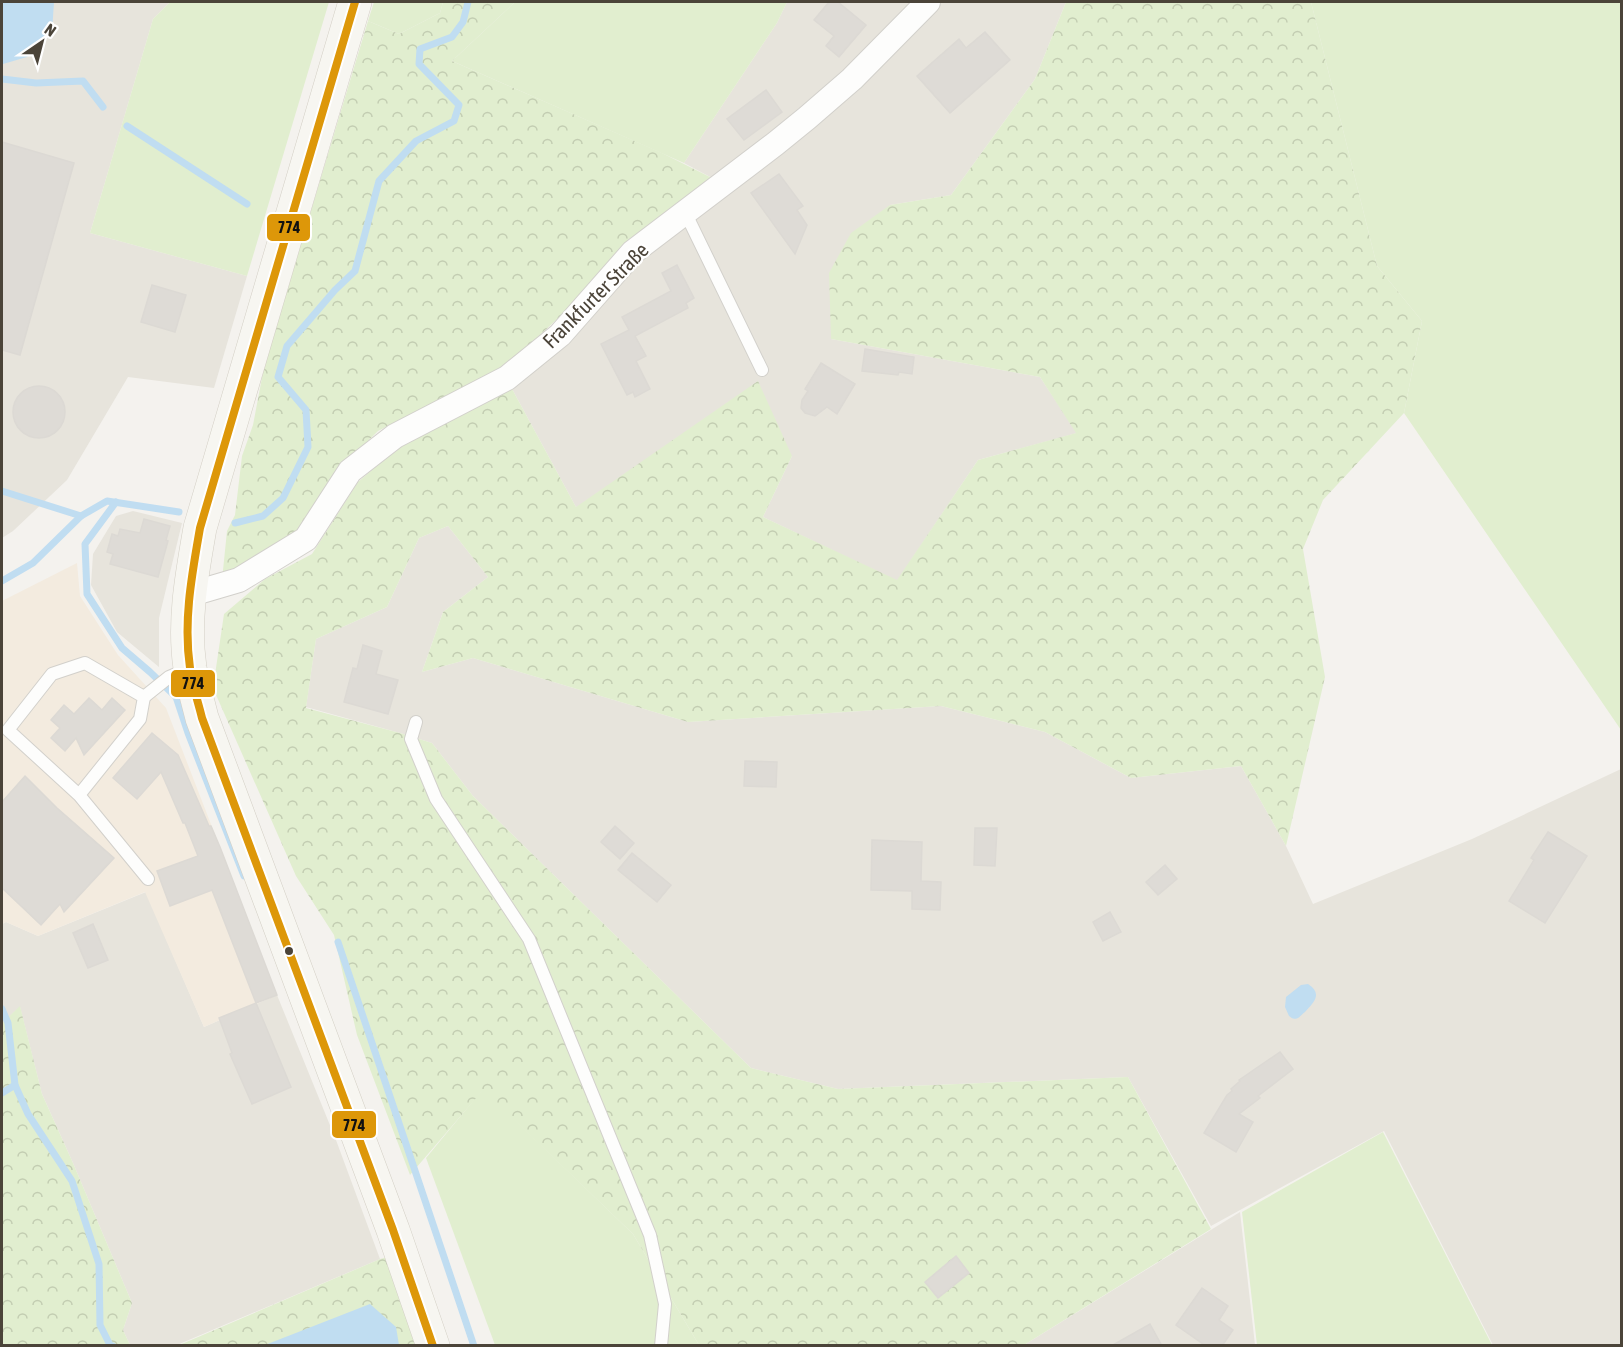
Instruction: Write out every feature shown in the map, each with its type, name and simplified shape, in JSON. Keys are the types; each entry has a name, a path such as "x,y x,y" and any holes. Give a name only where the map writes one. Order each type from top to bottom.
{"main road":[{"path":"355,2 200,528 188,595 188,652 179,673 202,718 434,1346"}],"street":[{"name":"Frankfurter Straße","path":"188,595 239,580 306,539 350,471 395,436 507,378 560,335 633,252 816,110 852,79 928,2"}],"lane":[{"path":"685,212 762,370"},
{"path":"144,697 85,663 52,674 8,730 79,795 148,879"},
{"path":"79,795 140,719 144,697 179,673"},
{"path":"416,722 411,739 436,799 529,939 650,1234 665,1304 661,1346"}],"shaded area":[{"path":"2,2 170,2 153,19 90,233 247,276 214,388 128,377 67,480 13,531 2,538"},
{"path":"787,2 1066,2 1035,79 951,195 890,205 831,339 1040,377 1077,433 978,460 897,581 763,517 792,456 576,507 511,387 714,179 684,163 777,23"},
{"path":"133,511 182,523 159,618 159,667 117,632 91,585 93,554 116,516"},
{"path":"448,526 488,577 443,612 422,672 473,658 688,722 941,706 1045,732 1131,778 1241,766 1286,846 1313,904 1472,839 1621,769 1621,1345 1493,1345 1384,1131 1211,1226 1128,1077 838,1089 751,1068 473,796 432,743 306,707 316,639 387,607 419,538"},
{"path":"77,563 80,596 118,655 166,708 277,995 204,1027 145,892 38,936 6,922 2,924 2,601"},
{"path":"146,892 204,1027 277,995 336,1140 380,1259 177,1345 130,1345 123,1330 132,1303 42,1094 20,1007 2,1023 2,924 6,922 38,936"},
{"path":"1240,1212 1255,1345 1024,1345"}],"green space":[{"path":"170,2 329,2 247,276 90,233 153,19"},
{"path":"374,2 443,2 440,13 399,34 368,21"},
{"path":"443,2 515,2 452,61 662,153 714,179 624,244 565,312 508,364 378,431 340,469 298,532 222,580 227,531 235,515 242,456 253,425 264,367 368,21 399,34 440,13"},
{"path":"515,2 787,2 777,23 684,163 452,61"},
{"path":"1066,2 1311,2 1377,266 1422,321 1404,413 1323,500 1303,549 1325,677 1286,846 1241,766 1131,778 1045,732 941,706 688,722 473,658 422,672 443,612 488,577 448,526 419,538 387,607 316,639 306,708 432,743 473,796 751,1068 838,1089 1128,1077 1211,1229 1024,1345 699,1345 633,1234 483,1090 410,1175 357,1035 334,935 296,876 213,688 224,614 265,579 312,554 358,482 395,450 511,387 576,507 758,381 792,456 763,517 897,580 978,460 1076,433 1040,377 831,339 829,273 851,233 890,205 951,195 1035,79"},
{"path":"1311,2 1621,2 1621,730 1404,413 1422,321 1377,266"},
{"path":"20,1006 42,1094 132,1303 123,1330 130,1345 2,1345 2,1023"},
{"path":"483,1089 633,1234 699,1345 495,1345 426,1158"},
{"path":"1383,1132 1492,1345 1257,1345 1242,1212"},
{"path":"391,1256 422,1346 177,1346 380,1259"}],"water":[{"path":"2,2 54,2 52,32 27,57 3,64"},
{"path":"1308,984 1315,991 1316,998 1305,1012 1295,1019 1289,1016 1285,1007 1286,997 1301,985"},
{"path":"370,1304 396,1327 399,1345 265,1345"}],"building":[{"path":"829,2 838,2 866,25 839,57 826,46 834,36 814,20"},
{"path":"985,32 1010,60 950,113 917,76 959,39 966,48"},
{"path":"766,90 782,112 744,140 727,119"},
{"path":"2,142 74,163 20,355 2,350"},
{"path":"779,174 803,206 797,210 807,225 795,254 751,193"},
{"path":"677,265 694,298 686,303 688,308 635,336 646,356 636,361 650,389 635,397 633,392 627,395 601,344 629,330 622,317 671,291 662,273"},
{"path":"152,285 186,295 175,332 141,322"},
{"path":"865,349 914,357 912,374 899,372 898,375 862,371"},
{"path":"821,363 855,384 837,414 827,407 815,416 805,413 801,408 802,400 808,391 805,389"},
{"path":"34,386 44,386 54,390 61,397 65,412 61,427 54,434 44,438 34,438 24,434 17,427 13,417 13,407 17,397 24,390"},
{"path":"144,519 170,526 158,577 110,564 113,554 107,552 112,534 118,536 120,529 140,533"},
{"path":"363,645 382,651 376,674 398,680 388,714 344,702 353,668 357,669"},
{"path":"89,698 102,710 112,698 125,710 84,755 76,738 65,751 51,738 60,728 51,720 64,705 74,714"},
{"path":"152,733 178,755 220,847 277,995 256,1003 212,890 170,906 157,871 198,856 185,823 183,823 161,772 137,799 113,778"},
{"path":"745,761 777,762 776,787 744,786"},
{"path":"25,776 57,808 114,858 64,912 60,904 41,925 2,888 2,802"},
{"path":"615,826 634,843 620,859 601,842"},
{"path":"975,828 997,828 995,866 974,865"},
{"path":"1548,832 1587,856 1545,923 1509,901 1534,860 1531,858"},
{"path":"872,840 922,842 921,881 941,882 940,910 912,909 912,891 871,890"},
{"path":"632,853 671,885 657,902 618,870"},
{"path":"1165,865 1177,879 1158,895 1146,882"},
{"path":"1110,912 1121,932 1103,941 1093,922"},
{"path":"93,924 108,960 88,968 73,933"},
{"path":"256,1003 291,1087 252,1104 230,1054 232,1053 219,1018"},
{"path":"1280,1052 1293,1069 1239,1114 1253,1122 1236,1152 1204,1133 1239,1080"},
{"path":"956,1256 969,1273 938,1298 925,1282"},
{"path":"1202,1288 1228,1306 1219,1320 1233,1330 1222,1346 1206,1346 1176,1325"},
{"path":"1150,1324 1162,1346 1111,1346"}],"waterway":[{"path":"235,523 263,516 283,498 308,447 306,410 278,377 287,346 335,290 355,271 379,181 416,141 454,121 459,105 419,64 420,49 452,37 463,22 468,2"},
{"path":"2,79 36,83 83,81 103,107"},
{"path":"127,126 247,204"},
{"path":"2,491 81,516"},
{"path":"2,581 33,563 81,516 107,501 179,512"},
{"path":"116,502 85,544 87,594 122,648 176,697 244,876"},
{"path":"338,942 474,1346"},
{"path":"2,1009 8,1023 15,1085 28,1114 72,1181 99,1264 100,1325 110,1345 113,1346"},
{"path":"2,1093 15,1085"}],"transit line":[{"name":"774","path":"355,2 200,528 189,598 187,633 192,681 202,718 393,1230 433,1346"}]}
